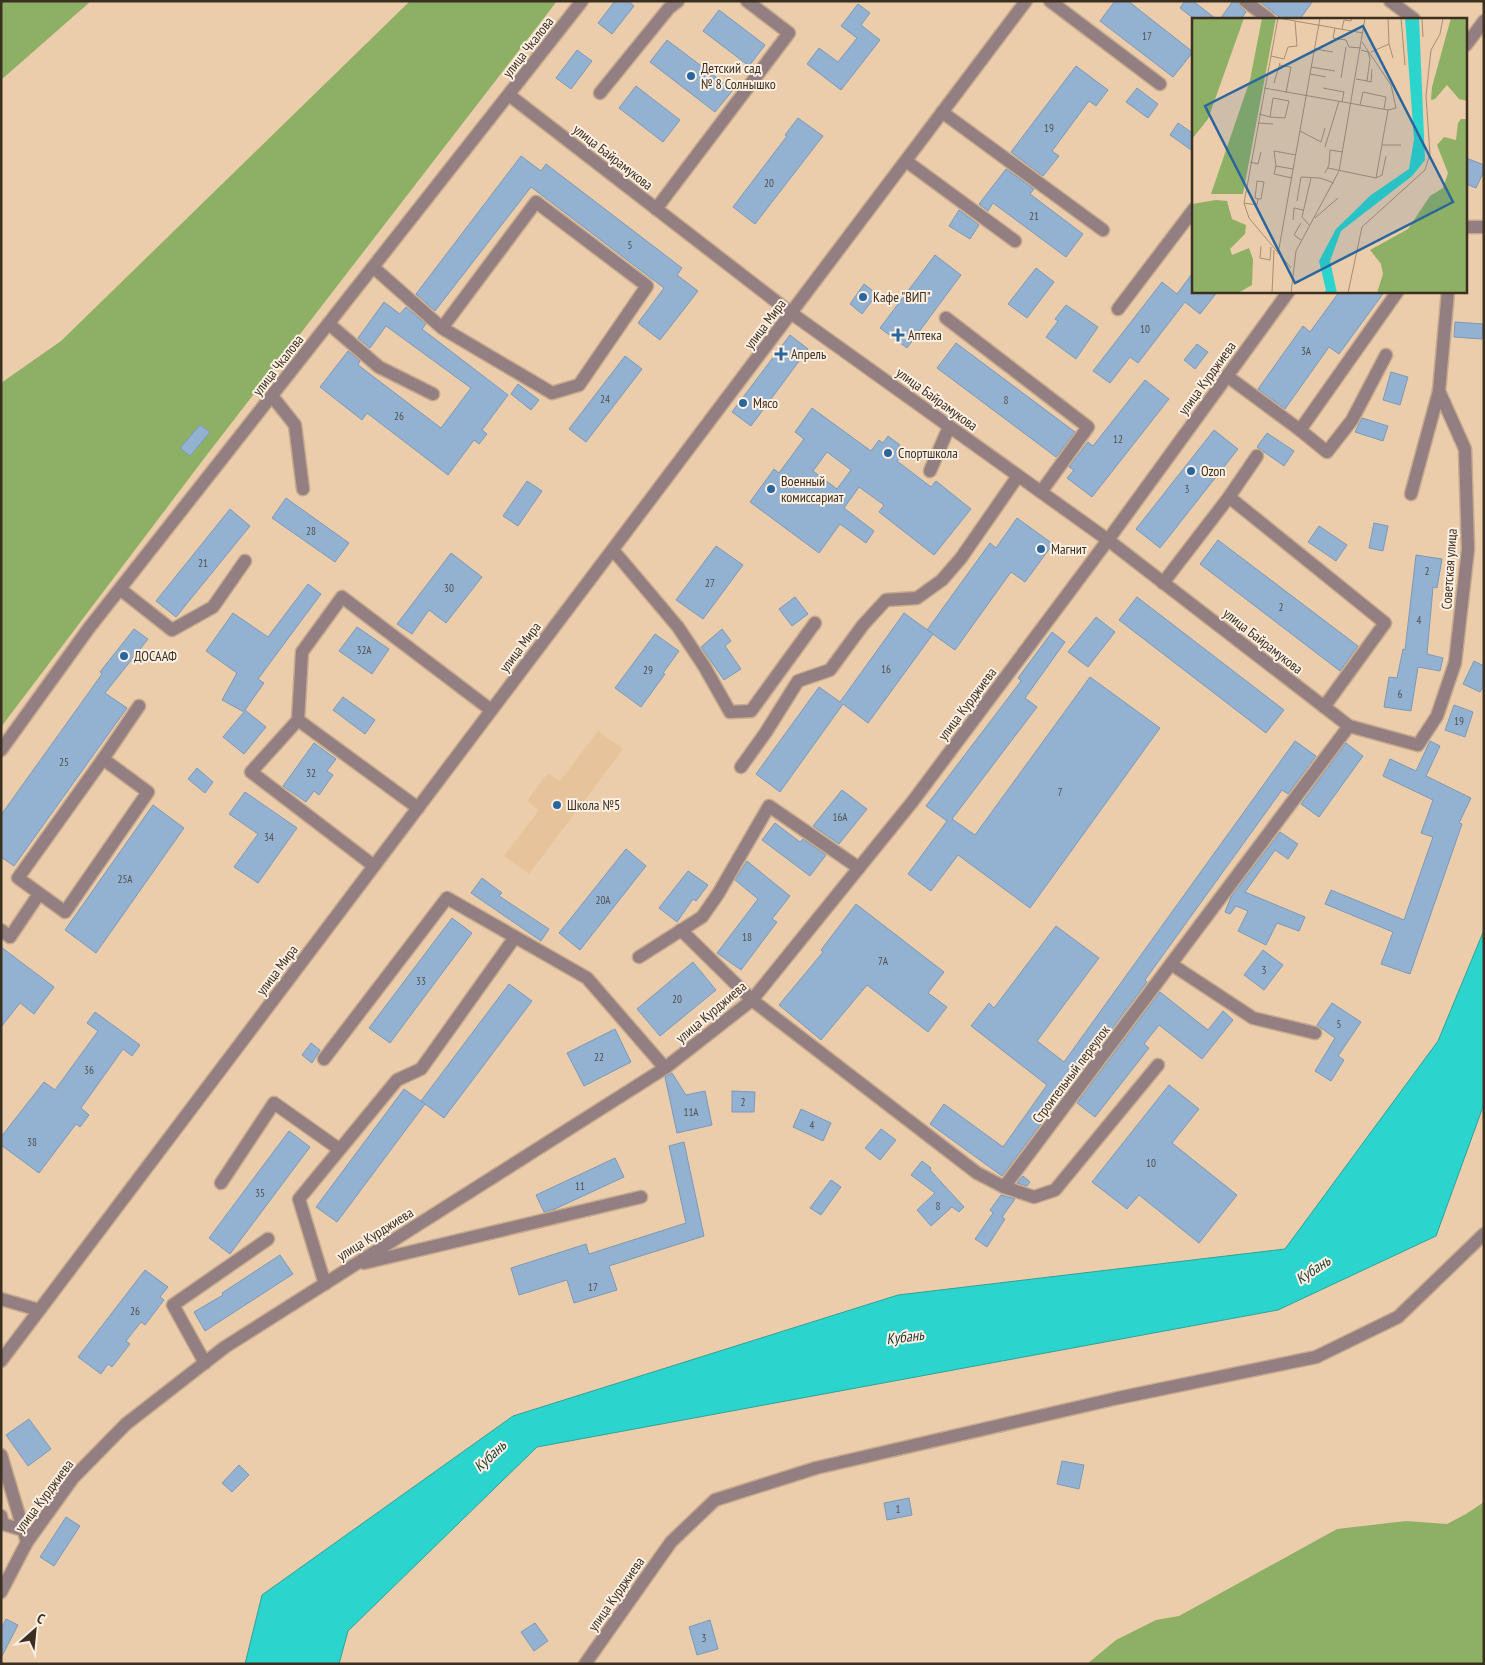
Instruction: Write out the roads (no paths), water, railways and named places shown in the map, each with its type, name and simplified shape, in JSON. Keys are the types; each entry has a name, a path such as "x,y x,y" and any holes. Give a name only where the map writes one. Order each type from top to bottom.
{"street":[{"name":"улица Чкалова","path":"1,750 120,589 582,1"},
{"path":"600,92 669,8 678,1"},
{"path":"656,209 789,33 747,1"},
{"name":"улица Мира","path":"1,1361 1026,1"},
{"path":"1050,1 1160,84"},
{"path":"1245,1 1268,18"},
{"path":"1390,1 1413,18"},
{"path":"1468,43 1484,21"},
{"name":"улица Байрамукова","path":"509,95 791,314 1108,540 1349,726"},
{"path":"942,112 1103,230"},
{"path":"906,161 1016,241"},
{"path":"374,267 442,328 552,393 579,385 647,286 536,202 442,328"},
{"path":"1118,309 1192,212"},
{"path":"1468,227 1484,227"},
{"name":"улица Курджиева","path":"1,1592 25,1536 73,1478 126,1424 225,1347 665,1068 752,1000 913,802 1108,540 1288,292"},
{"path":"1300,430 1397,292"},
{"name":"Советская улица","path":"1349,726 1418,745 1437,716 1455,663 1468,549 1465,449 1439,391 1448,292"},
{"path":"946,318 1088,427 1040,492"},
{"path":"329,324 379,367 433,394"},
{"path":"1227,376 1300,430 1326,452 1352,420 1386,355"},
{"path":"1411,494 1439,391"},
{"path":"272,396 295,425 303,489"},
{"path":"930,471 949,426"},
{"path":"1163,583 1257,456"},
{"path":"741,767 766,732 798,681 830,670 863,625 886,600 917,598 942,580 962,558 1018,476"},
{"path":"1229,496 1385,623 1324,707"},
{"path":"613,550 678,627 704,666 730,712 751,711 815,623"},
{"path":"120,589 172,630 213,607 245,561"},
{"path":"374,866 250,772 298,720 302,652 342,598 491,710"},
{"path":"103,759 148,792 65,912 18,878 139,706"},
{"path":"298,720 418,808"},
{"name":"Строительный переулок","path":"1004,1187 1349,726"},
{"path":"639,957 702,916 713,902 769,806 859,868"},
{"path":"1,930 10,937 39,894"},
{"path":"324,1059 447,898 587,978 665,1068"},
{"path":"681,930 752,1000 977,1173 1004,1187 1034,1198 1056,1190 1158,1065"},
{"path":"325,1284 299,1199 397,1080 421,1069 515,937"},
{"path":"1171,964 1253,1018 1315,1033"},
{"path":"221,1183 274,1103 339,1149"},
{"path":"354,1266 641,1197"},
{"name":"улица Курджиева","path":"585,1664 671,1542 715,1500 816,1468 1118,1398 1316,1357 1398,1316 1484,1234"},
{"path":"205,1363 173,1304 268,1239"},
{"path":"1,1299 39,1310"},
{"path":"2,1464 25,1536"},
{"path":"1,1516 3,1524 25,1536"}],"water":[{"name":"Кубань","path":"1484,930 1484,1104 1436,1236 1278,1310 537,1447 348,1631 339,1664 245,1664 262,1595 513,1416 898,1295 1285,1249 1438,1041"}],"place":[{"name":"Детский сад № 8 Солнышко","path":"691,76"},
{"name":"Кафе \"ВИП\"","path":"863,297"},
{"name":"Аптека","path":"898,335"},
{"name":"Апрель","path":"781,354"},
{"name":"Мясо","path":"743,403"},
{"name":"Спортшкола","path":"888,453"},
{"name":"Ozon","path":"1191,471"},
{"name":"Военный комиссариат","path":"771,489"},
{"name":"Магнит","path":"1041,549"},
{"name":"ДОСААФ","path":"124,656"},
{"name":"Школа №5","path":"557,805"}]}
